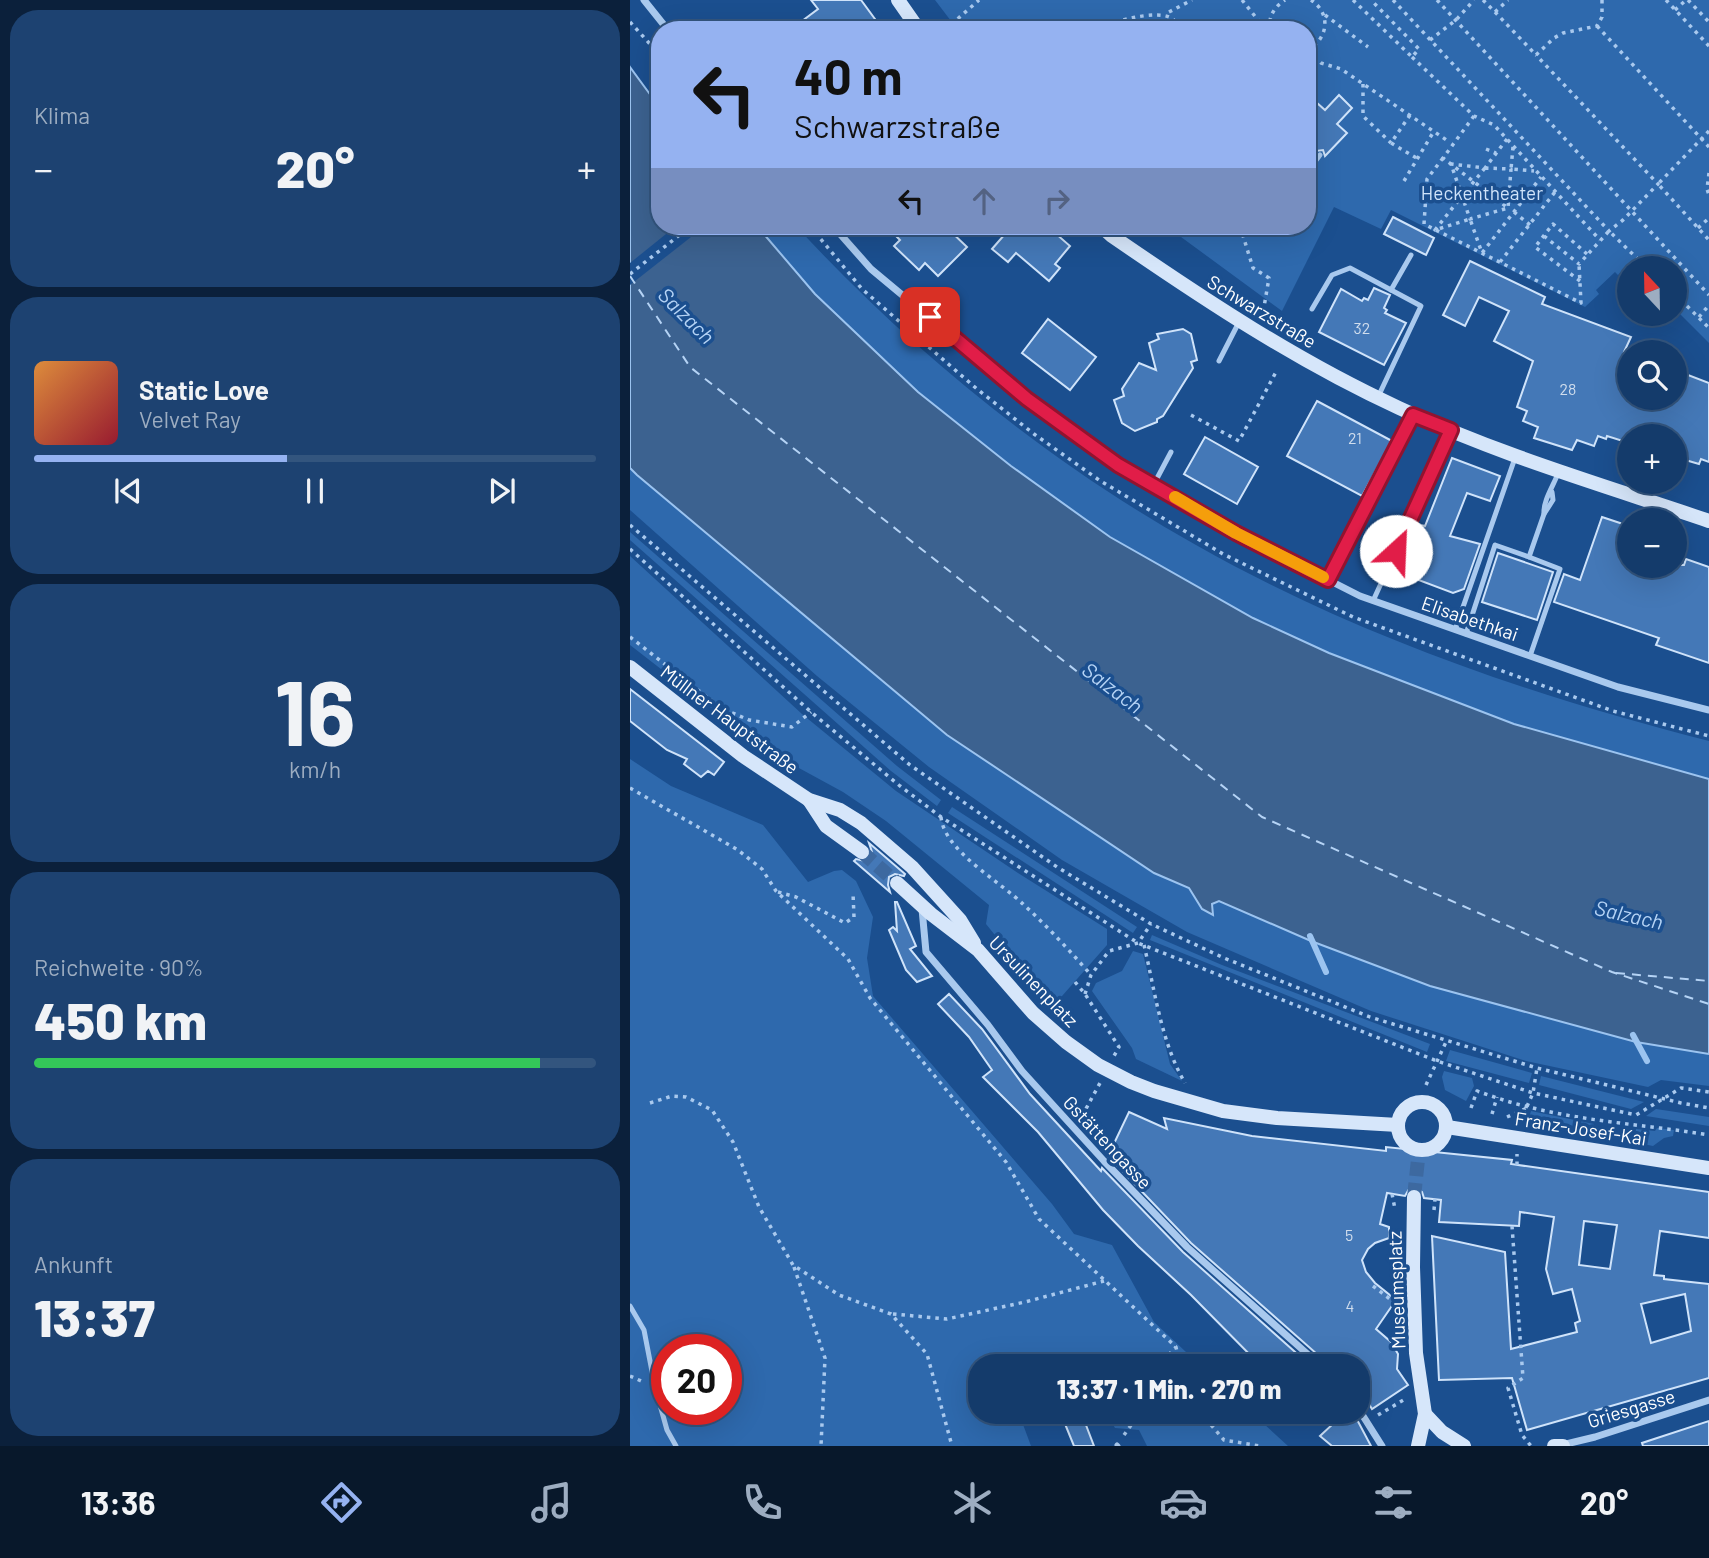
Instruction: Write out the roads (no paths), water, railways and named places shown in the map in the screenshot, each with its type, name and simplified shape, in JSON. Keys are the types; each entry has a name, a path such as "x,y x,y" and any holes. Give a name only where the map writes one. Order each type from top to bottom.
{"street":[{"path":"644,0 661,21"},
{"path":"898,0 913,21"},
{"name":"Elisabethkai","path":"841,235 871,269 1027,399 1118,465 1236,533 1373,601 1620,688 1709,710"},
{"name":"Schwarzstraße","path":"1119,235 1239,322 1287,351 1413,415 1516,455 1709,522"},
{"path":"1328,580 1413,415"},
{"name":"Müllner Hauptstraße","path":"630,667 743,756 808,800 840,810 861,823 912,867 960,920 978,950"},
{"name":"Müllner Hauptstraße","path":"808,800 826,826 862,852"},
{"name":"Ursulinenplatz","path":"897,883 978,950 1033,1013 1098,1065 1154,1091 1223,1111 1277,1118 1398,1125"},
{"name":"Gstättengasse","path":"922,905 926,952 988,1025 1022,1071 1074,1130 1187,1247 1307,1354"},
{"path":"1426,1102 1436,1106 1444,1115 1447,1127 1443,1139 1433,1148 1419,1150 1408,1146 1400,1137 1398,1125 1402,1112 1412,1104 1426,1102"},
{"name":"Franz-Josef-Kai","path":"1447,1127 1709,1168"},
{"name":"Museumsplatz","path":"1414,1197 1416,1353 1425,1414 1419,1446"},
{"name":"Griesgasse","path":"1559,1446 1709,1400"},
{"path":"1425,1414 1442,1432 1464,1446"},
{"path":"1368,1424 1382,1446"}],"lane":[{"path":"1316,160 1320,155"},
{"path":"1391,290 1411,255"},
{"path":"1311,309 1332,275 1350,268 1421,306 1378,397"},
{"path":"1219,361 1239,322"},
{"path":"1373,601 1451,430"},
{"path":"1154,484 1171,452"},
{"path":"1455,630 1516,455"},
{"path":"1531,558 1545,514 1553,500 1552,492 1559,470"},
{"path":"1466,634 1495,545 1560,569 1530,656"},
{"path":"630,1306 644,1331 655,1387 667,1430 676,1446"}],"water":[{"name":"Salzach","path":"630,67 651,96 651,235 765,235 815,294 918,392 1011,466 1110,537 1253,618 1329,653 1514,724 1709,779 1709,1054 1636,1042 1430,986 1311,941 1219,901 1212,904 1213,915 1202,909 1189,888 1154,873 947,735 630,468"}],"waterway":[{"path":"1310,936 1326,972"},
{"path":"1633,1035 1647,1061"}],"tunnel":[{"path":"862,852 897,883"},
{"path":"1414,1197 1419,1150"}],"park label":[{"name":"Heckentheater","path":"1482,192"}]}
